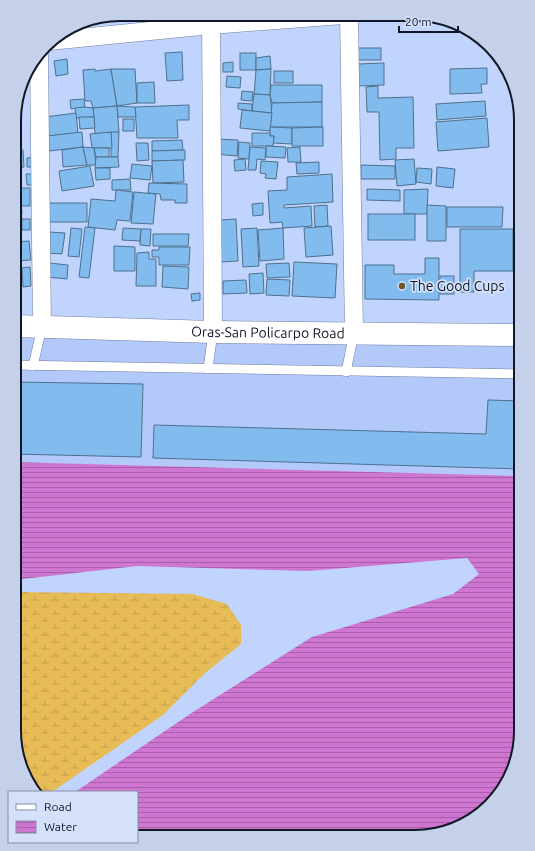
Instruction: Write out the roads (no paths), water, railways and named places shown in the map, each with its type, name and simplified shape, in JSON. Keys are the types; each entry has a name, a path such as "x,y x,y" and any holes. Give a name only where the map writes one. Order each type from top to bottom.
{"main road":[{"name":"Oras-San Policarpo Road","path":"21,326 213,332 514,335"}],"street":[{"path":"63,39 203,21"},
{"path":"211,21 213,332"},
{"path":"349,21 354,333"},
{"path":"38,64 42,327"}],"lane":[{"path":"33,366 42,327"},
{"path":"208,369 213,332"},
{"path":"346,372 354,333"},
{"path":"21,365 514,374"}],"water":[{"path":"21,462 514,476 514,738 511,757 501,781 485,801 465,817 441,827 422,830 138,830 138,791 76,791 190,714 312,637 453,594 479,574 467,558 308,571 137,566 21,579"}],"place":[{"name":"The Good Cups","path":"402,286"}]}
